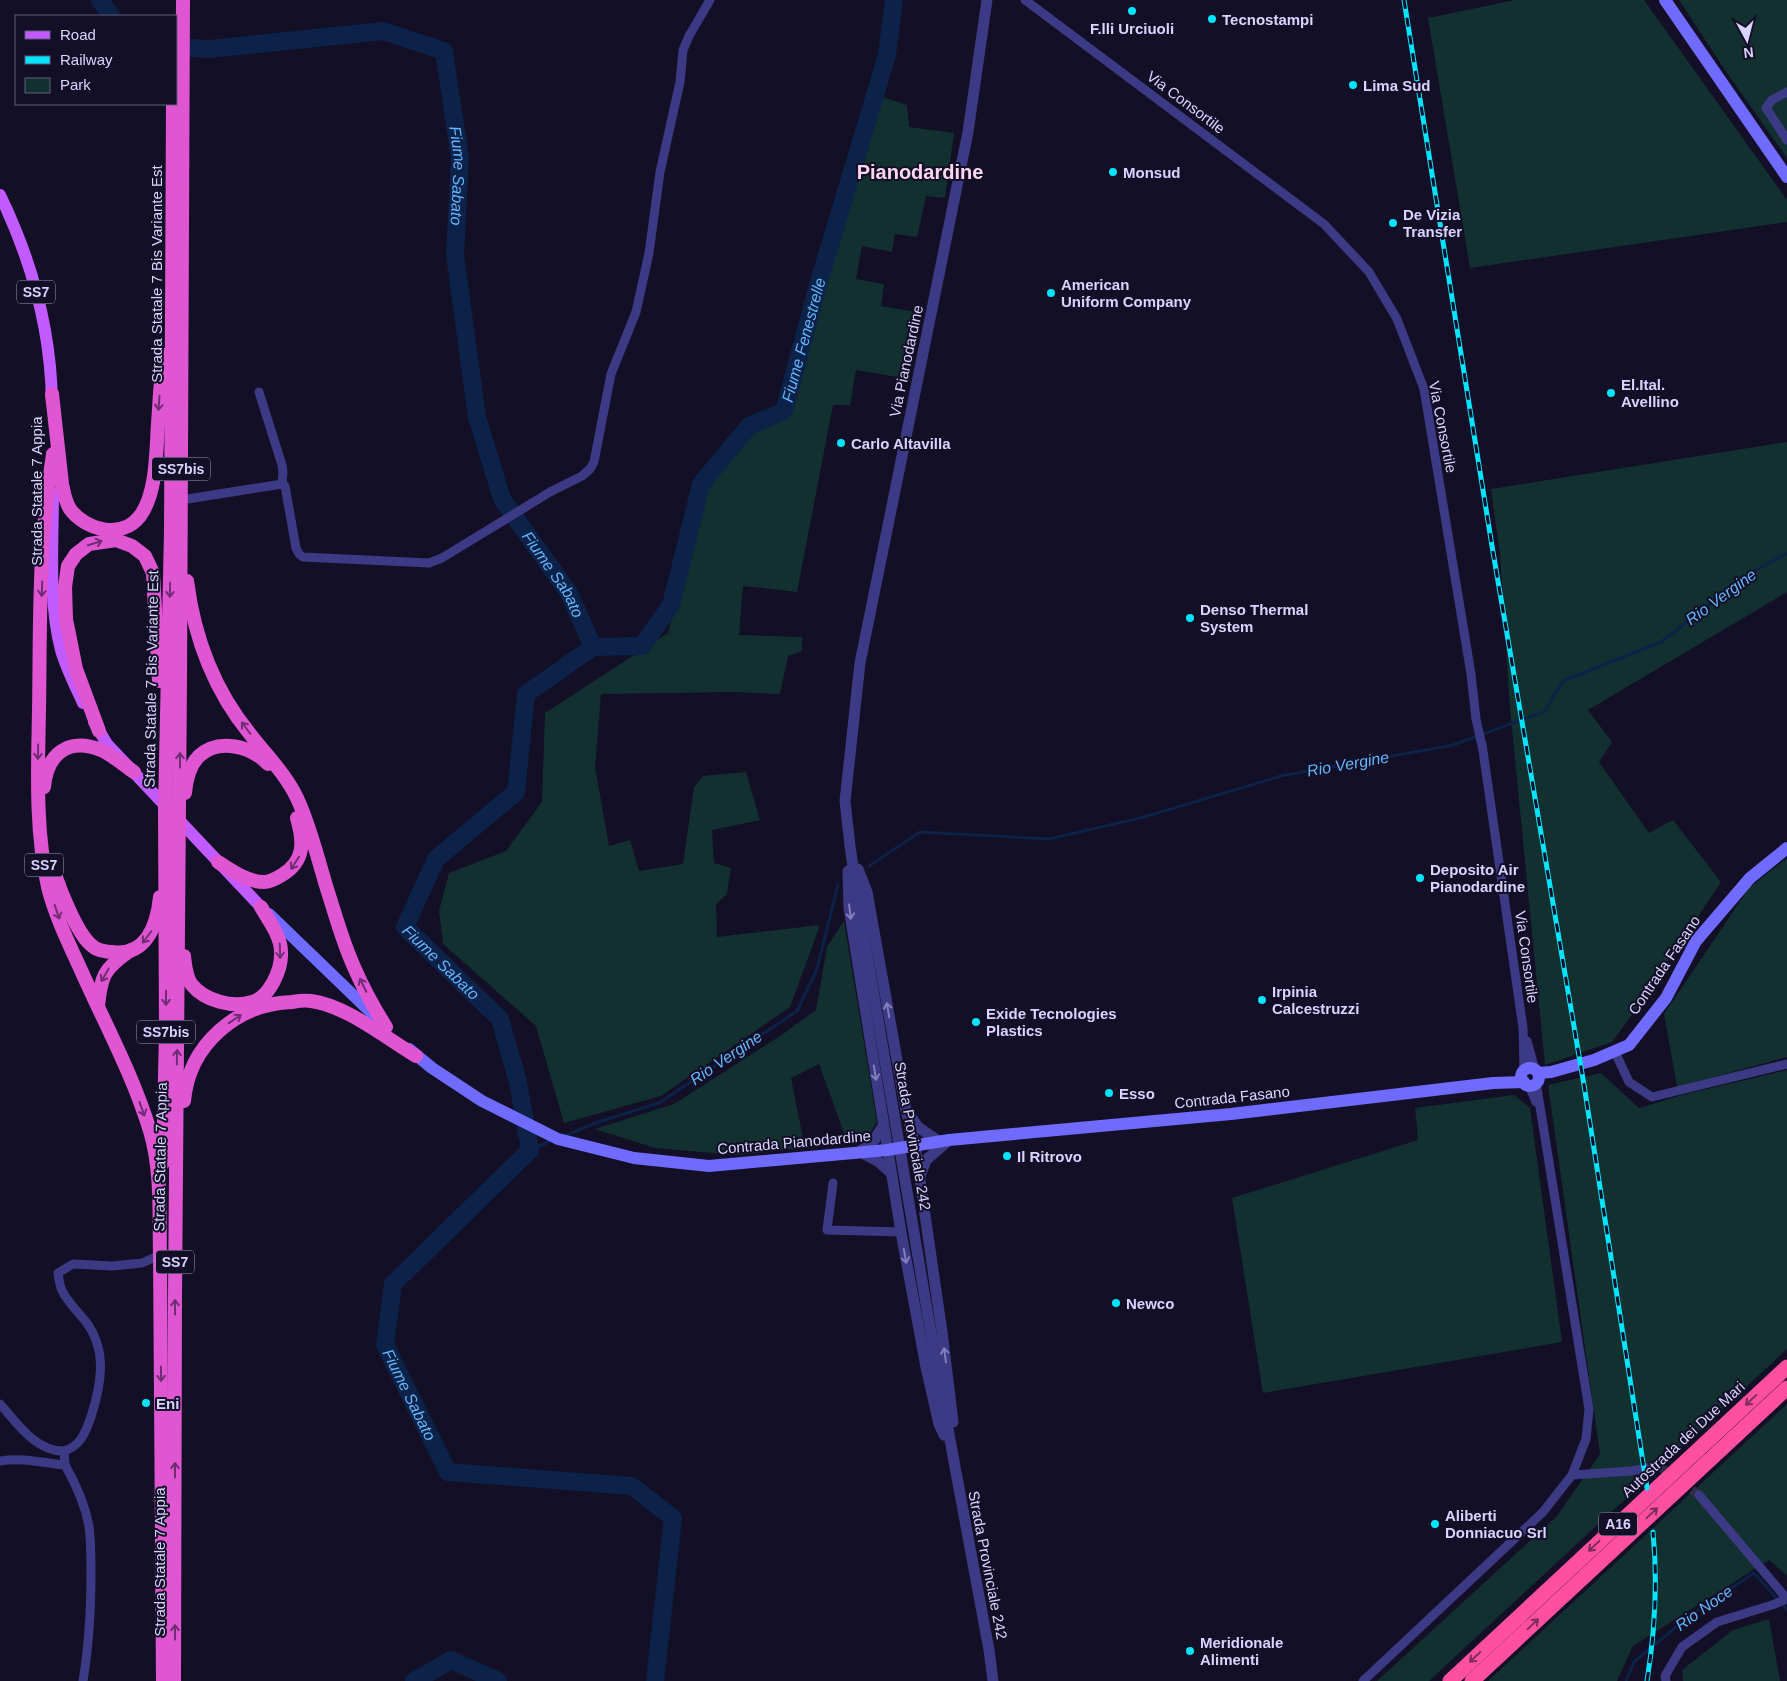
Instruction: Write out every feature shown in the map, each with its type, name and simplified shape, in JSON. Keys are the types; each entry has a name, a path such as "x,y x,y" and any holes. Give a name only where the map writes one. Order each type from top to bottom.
{"highway":[{"name":"Strada Statale 7 Bis Variante Est","path":"173,0 178,15"},
{"name":"Strada Statale 7 Bis Variante Est","path":"160,1255 181,536 178,16 182,0"},
{"name":"Strada Statale 7 Bis Variante Est","path":"172,841 165,809 171,530 171,285 178,105"},
{"path":"52,394 62,484 65,498 70,508 89,526 102,530 115,530 132,523 139,517 147,502 155,470 161,377 171,285"},
{"name":"SS7","path":"52,454 43,540 38,776 41,848 48,889 64,934 122,1056 151,1133 159,1188 160,1255"},
{"path":"181,536 187,585 208,664 224,697 249,733 274,761 296,796 312,837 353,966 386,1027"},
{"path":"99,731 76,669 66,619 65,588 68,566 76,554 88,544 116,540 132,546 146,556 153,573 165,809"},
{"path":"129,952 100,951 89,943 77,925 55,876 49,850 44,796 45,774 50,762 60,751 73,746 85,746 102,751 134,772"},
{"name":"SS7","path":"172,841 190,770 200,756 215,748 238,746 251,751 263,759 273,770 297,815 302,844 298,859 290,870 264,883 248,878 218,862"},
{"path":"98,1007 100,983 111,965 141,946 154,929 172,841"},
{"name":"Strada Statale 7 Appia","path":"172,841 178,898 174,1681"},
{"path":"178,898 186,968 192,985 218,1002 230,1004 253,1002 266,992 274,982 282,952 278,937 262,907"},
{"path":"176,1189 188,1075 198,1056 215,1035 236,1017 259,1007 283,1002 311,1001 342,1010 416,1056"},
{"name":"Strada Statale 7 Appia","path":"160,1255 163,1681"},
{"name":"Autostrada dei Due Mari","path":"1450,1681 1787,1366"},
{"name":"A16","path":"1472,1681 1787,1388"}],"main road":[{"path":"1665,0 1787,177"},
{"name":"Strada Statale 7 Appia","path":"0,195 30,268 45,334 52,394 53,573 56,622 61,650 67,669 88,714 107,744 134,772"},
{"name":"SS7","path":"134,772 262,907"},
{"name":"Contrada Fasano","path":"915,1146 944,1141 1231,1114 1493,1083 1531,1077 1594,1060 1629,1045 1666,998 1696,941 1750,878 1787,848"},
{"name":"Contrada Pianodardine","path":"262,907 416,1056 482,1101 558,1139 634,1158 676,1164 709,1166 915,1146"}],"street":[{"path":"259,392 282,465 282,484 285,486 296,548 299,554 304,557 428,563 442,558 537,500 582,476 590,469 594,462 611,374 636,312 650,253 660,172 680,82 683,50 710,0"},
{"name":"Via Pianodardine","path":"850,846 845,801 860,663 968,132 987,0"},
{"name":"Via Consortile","path":"1025,0 1324,224 1369,272 1398,319 1424,389 1469,664 1476,719 1482,746 1482,744 1523,1028 1531,1077 1542,1119 1589,1409 1586,1439 1572,1475 1543,1512 1363,1681"},
{"path":"1787,92 1772,100 1766,108 1787,140"},
{"path":"181,500 282,484"},
{"path":"850,846 867,892 906,1110 915,1146 953,1414 953,1455"},
{"path":"850,846 849,908 900,1232 939,1424 953,1455"},
{"name":"Strada Provinciale 242","path":"850,846 938,1375 993,1681"},
{"path":"1615,1052 1629,1082 1652,1097 1787,1064"},
{"path":"906,1110 918,1127 944,1141 926,1160 919,1178"},
{"path":"883,1126 875,1139 860,1152 879,1162 891,1174"},
{"path":"833,1183 827,1230 900,1232"},
{"path":"0,1404 37,1443 46,1449 64,1451 80,1443 86,1433 99,1386 102,1359 88,1324 61,1290 58,1273 73,1264 119,1265 142,1263 160,1255"},
{"path":"64,1451 65,1466 78,1489 89,1526 91,1550 89,1647 82,1681"},
{"path":"0,1461 8,1459 22,1460 65,1466"},
{"path":"1572,1475 1631,1471 1659,1466"},
{"path":"1666,1681 1665,1676 1682,1647 1716,1622 1787,1599 1699,1495"}],"green space":[{"path":"1515,0 1644,0 1787,200 1787,222 1470,268 1428,18"},
{"path":"1679,0 1787,0 1787,158 1727,73"},
{"path":"882,97 907,105 909,127 954,133 945,198 926,196 917,237 895,234 892,252 862,246 856,279 884,284 881,306 922,313 909,379 856,370 850,405 833,405 797,592 743,586 739,635 802,637 802,651 788,656 780,694 734,692 601,694 595,767 609,846 630,840 639,871 683,864 694,787 703,776 746,772 760,820 712,830 714,863 731,868 727,894 716,904 717,937 820,925 790,1007 661,1096 564,1123 536,1026 443,944 439,911 449,873 506,851 542,802 545,713 668,633 706,487 747,435 787,415"},
{"path":"1787,442 1787,592 1588,710 1612,742 1599,762 1649,833 1673,820 1721,882 1637,1008 1612,1042 1545,1065 1510,708 1500,555 1491,489"},
{"path":"1787,858 1787,1057 1677,1087 1664,1014 1749,888"},
{"path":"844,921 877,1122 865,1141 848,1144 819,1064 791,1078 805,1148 736,1155 655,1148 595,1129 674,1104 783,1034 816,1010 827,947"},
{"path":"1787,1070 1787,1349 1429,1681 1377,1681 1557,1516 1600,1454 1548,1085 1601,1073 1639,1108 1682,1095"},
{"path":"1514,1095 1530,1108 1562,1342 1263,1393 1232,1198 1418,1140 1415,1108"},
{"path":"1787,1404 1787,1576 1769,1560 1633,1646 1617,1681 1488,1681"},
{"path":"1769,1619 1780,1681 1683,1681 1682,1670 1733,1630"}],"waterway":[{"name":"Fiume Sabato","path":"100,0 110,15"},
{"name":"Fiume Fenestrelle","path":"593,647 642,646 671,605 701,484 749,426 784,411 820,278 887,55 894,0"},
{"name":"Fiume Sabato","path":"178,47 209,49 383,31 444,51 460,158 455,255 477,417 502,499 569,593 593,647 526,694 516,792 436,859 405,927 500,1019 518,1082 530,1150 393,1284 385,1345 448,1472 632,1486 673,1518 655,1681"},
{"name":"Rio Vergine","path":"869,866 920,832 1049,839 1144,817 1281,776 1453,745 1544,712 1563,681 1661,642 1751,573 1787,553"},
{"name":"Rio Vergine","path":"564,1136 598,1122 659,1103 797,1011 817,969 838,885"},
{"name":"Rio Vergine","path":"530,1150 553,1140"},
{"name":"Rio Noce","path":"1626,1681 1634,1662 1688,1617 1754,1573 1787,1610"},
{"name":"Fiume Sabato","path":"414,1681 451,1660 498,1681"}],"tunnel":[{"path":"1659,1466 1699,1495"}],"railway":[{"path":"1404,0 1492,546 1584,1085 1647,1488"},
{"path":"1647,1681 1655,1607 1653,1532"}],"place":[{"name":"F.lli Urciuoli","path":"1132,11"},
{"name":"Tecnostampi","path":"1212,19"},
{"name":"Lima Sud","path":"1353,85"},
{"name":"Monsud","path":"1113,172"},
{"name":"De Vizia Transfer","path":"1393,223"},
{"name":"American Uniform Company","path":"1051,293"},
{"name":"El.Ital. Avellino","path":"1611,393"},
{"name":"Carlo Altavilla","path":"841,443"},
{"name":"Denso Thermal System","path":"1190,618"},
{"name":"Deposito Air Pianodardine","path":"1420,878"},
{"name":"Irpinia Calcestruzzi","path":"1262,1000"},
{"name":"Exide Tecnologies Plastics","path":"976,1022"},
{"name":"Esso","path":"1109,1093"},
{"name":"Il Ritrovo","path":"1007,1156"},
{"name":"Newco","path":"1116,1303"},
{"name":"Eni","path":"146,1403"},
{"name":"Aliberti Donniacuo Srl","path":"1435,1524"},
{"name":"Meridionale Alimenti","path":"1190,1651"}],"district":[{"name":"Pianodardine","path":"920,172"}]}
